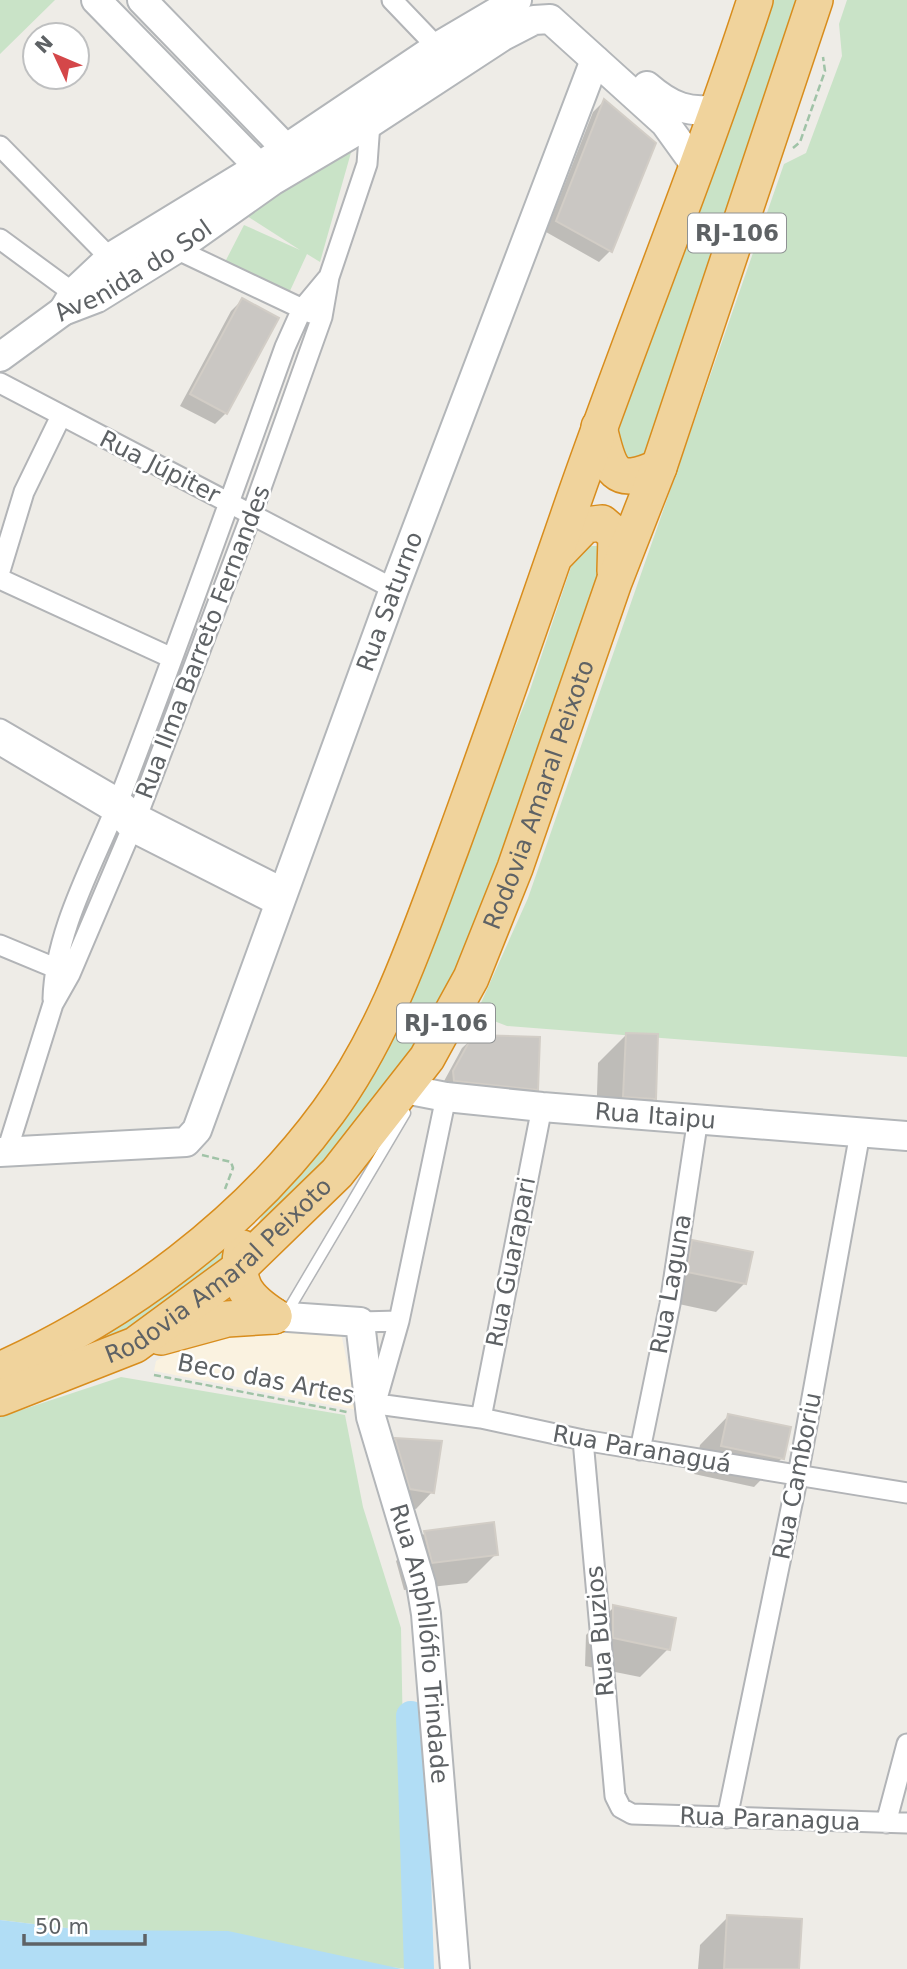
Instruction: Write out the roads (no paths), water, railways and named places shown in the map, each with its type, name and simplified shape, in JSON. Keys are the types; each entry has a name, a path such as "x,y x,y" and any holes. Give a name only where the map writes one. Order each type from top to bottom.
{"highway":[{"name":"Rodovia Amaral Peixoto","path":"0,1370 99,1318 154,1282 239,1211 287,1162 328,1112 361,1062 392,1000 494,730 599,427 720,108 755,0"},
{"name":"Rodovia Amaral Peixoto","path":"0,1398 135,1345 237,1270 423,1093 427,1058 471,978 515,868 614,582 659,467 815,0"},
{"path":"599,427 609,467 622,476 638,477 659,467"},
{"path":"554,558 578,529 591,523 602,523 616,535 614,582"},
{"path":"279,1316 250,1296 237,1270 248,1231 287,1162"},
{"path":"135,1345 202,1324 279,1316"}],"street":[{"path":"96,0 266,173"},
{"path":"142,0 293,156"},
{"path":"392,0 437,47"},
{"name":"Avenida do Sol","path":"0,357 120,267 293,156 437,47 517,0"},
{"path":"553,5 667,102 697,112 720,108"},
{"path":"553,5 595,60 665,123 696,166"},
{"name":"Avenida do Sol","path":"293,156 370,123 503,36 534,20 553,5"},
{"name":"Rua Saturno","path":"3,1152 191,1147 394,589 595,60"},
{"name":"Rua Ilma Barreto Fernandes","path":"62,971 134,822 252,513 322,317 329,277 367,164 370,123"},
{"path":"0,146 120,267"},
{"name":"Avenida do Sol","path":"120,267 176,249 266,173"},
{"path":"0,239 75,302"},
{"path":"176,249 322,317"},
{"name":"Rua Ilma Barreto Fernandes","path":"3,1152 116,806 229,502 302,309 329,277"},
{"name":"Rua Júpiter","path":"0,383 394,589"},
{"path":"0,570 24,492 61,416"},
{"path":"0,579 172,658"},
{"path":"0,729 116,806 134,822 283,898"},
{"path":"0,746 116,806"},
{"path":"0,945 62,971"},
{"path":"369,1411 399,1321 423,1093"},
{"name":"Rua Itaipu","path":"423,1093 541,1107 907,1136"},
{"name":"Rua Guarapari","path":"481,1418 541,1107"},
{"name":"Rua Laguna","path":"640,1450 670,1304 698,1118"},
{"name":"Rua Camboriu","path":"727,1818 798,1475 860,1133"},
{"path":"279,1316 360,1322 399,1321"},
{"name":"Rua Anphilófio Trindade","path":"360,1322 369,1411 421,1584 426,1614 454,1969"},
{"name":"Rua Paranaguá","path":"369,1411 481,1418 583,1440 907,1493"},
{"name":"Rua Buzios","path":"583,1440 615,1796 621,1808 632,1814"},
{"path":"886,1823 907,1744"},
{"name":"Rua Paranagua","path":"632,1814 907,1823"}],"lane":[{"path":"279,1316 423,1093"}],"water":[{"path":"0,1920 83,1930 228,1931 402,1969 0,1969"}],"waterway":[{"path":"411,1716 419,1969"}]}
